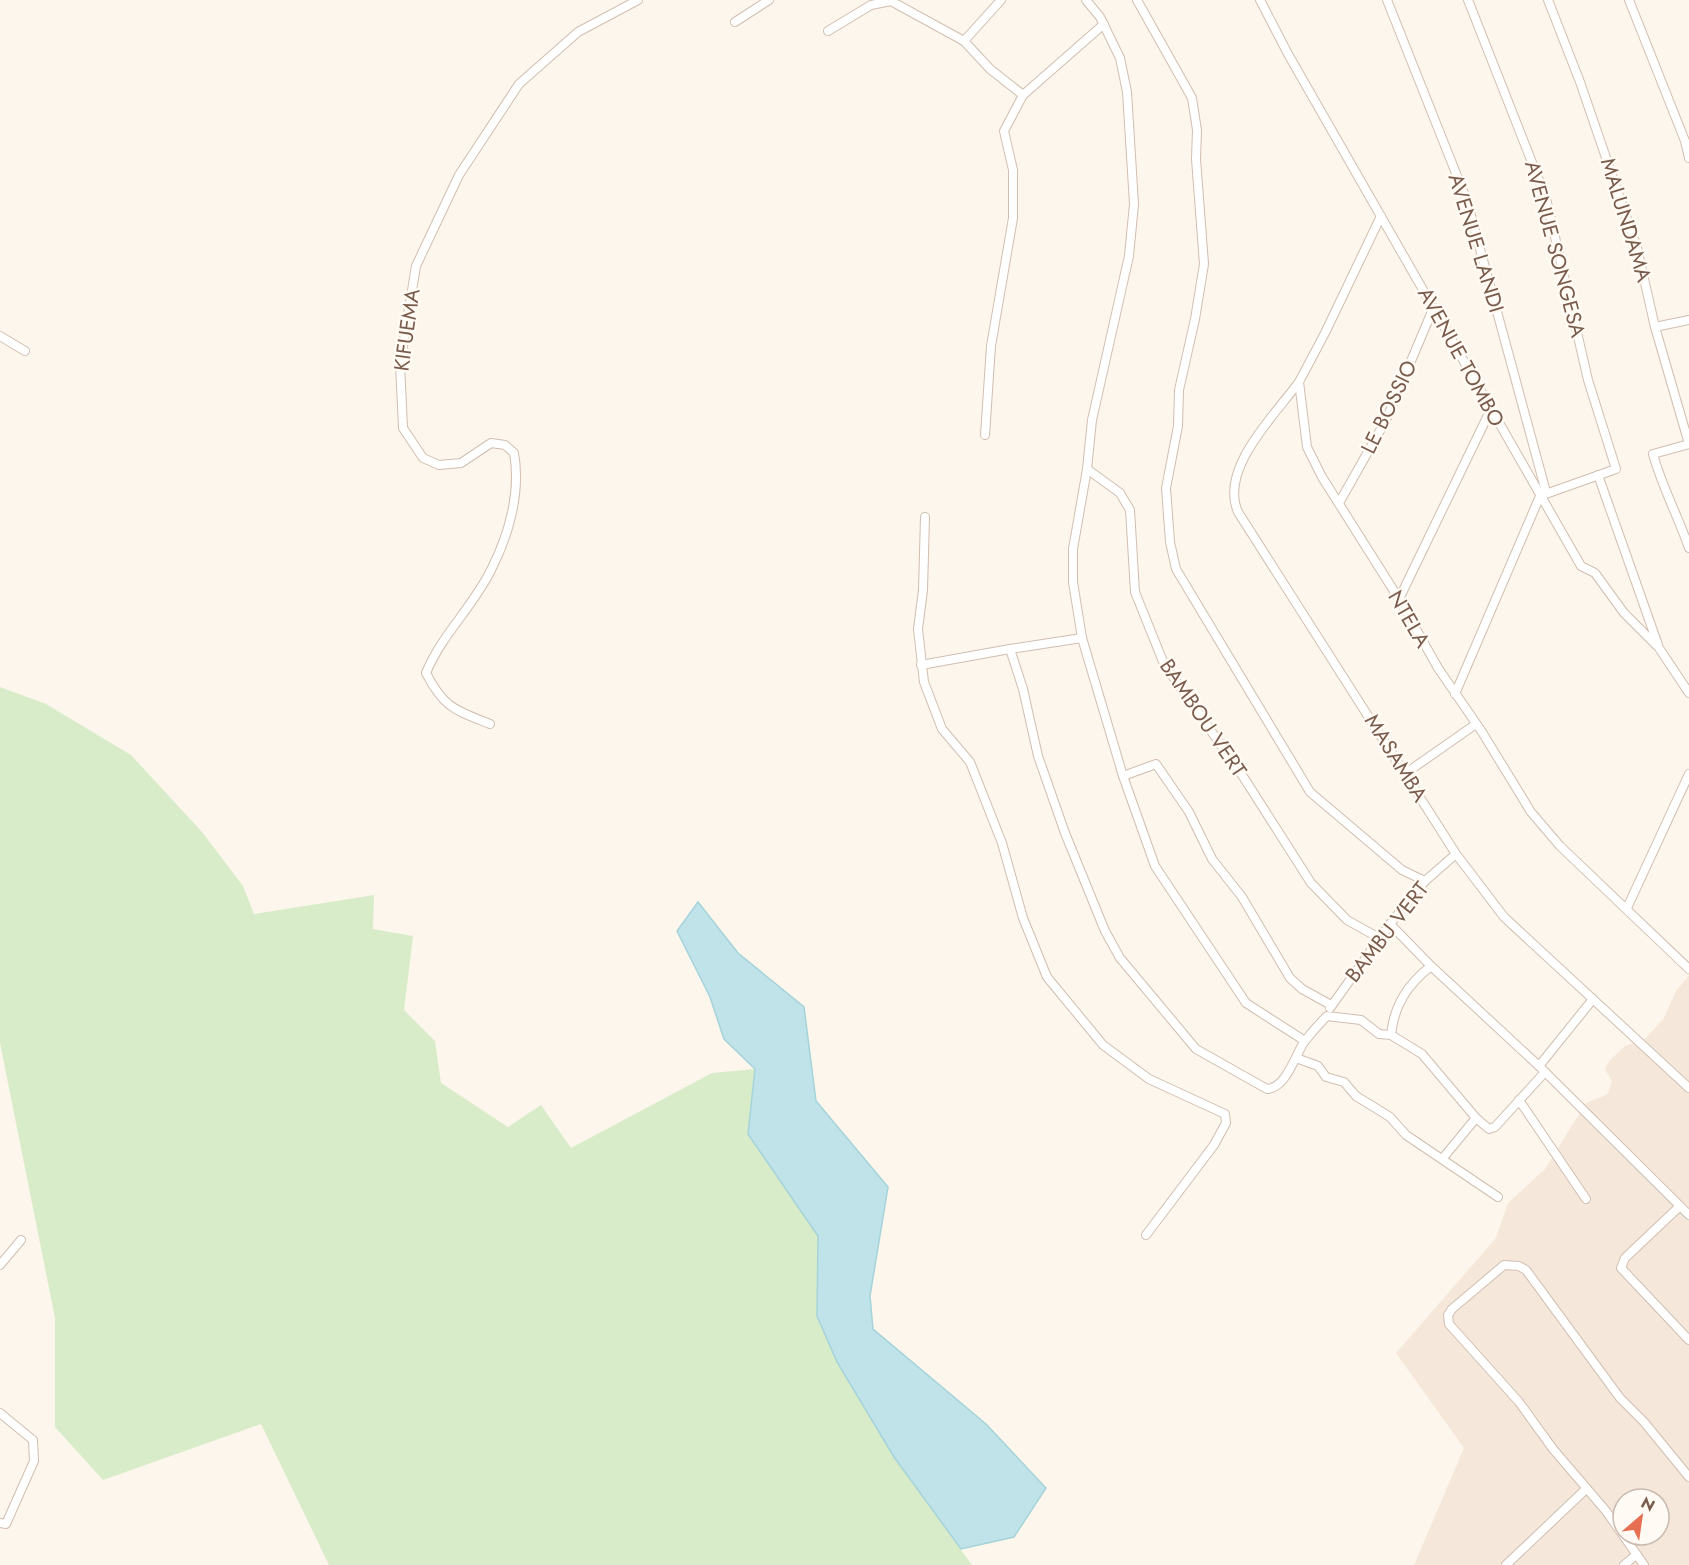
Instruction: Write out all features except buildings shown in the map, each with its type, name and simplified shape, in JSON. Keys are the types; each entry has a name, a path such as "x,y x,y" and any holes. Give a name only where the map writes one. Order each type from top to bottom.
{"street":[{"name":"KIFUEMA","path":"490,724 456,710 437,695 426,673 435,651 492,570 512,514 517,468 514,453 505,445 491,443 461,463 440,465 423,458 403,428 400,364 416,266 459,175 519,84 578,32 638,0"},
{"path":"735,22 769,0"},
{"path":"964,41 1001,0"},
{"path":"1086,0 1104,24 1120,58 1126,92 1134,223 1092,420 1087,469 1073,549 1073,582 1082,638 1123,776 1155,866 1246,1003 1305,1041"},
{"path":"1137,0 1192,98 1197,130 1196,159 1204,264 1195,319 1179,390 1178,426 1166,488 1176,569 1310,792 1402,870 1425,881"},
{"name":"AVENUE TOMBO","path":"1260,0 1288,54 1490,411 1543,494 1581,566 1595,573 1624,613 1659,648 1689,693"},
{"name":"AVENUE LANDI","path":"1387,0 1467,201 1543,494"},
{"name":"AVENUE SONGESA","path":"1468,0 1546,198 1588,380 1616,469 1598,475"},
{"name":"MALUNDAMA","path":"1548,0 1637,248 1655,327 1689,444"},
{"path":"1629,0 1685,141 1689,158"},
{"path":"828,31 871,5 891,1 964,41 990,69 1023,95"},
{"path":"985,435 991,346 1013,218 1013,170 1004,131 1023,95 1104,24"},
{"path":"1299,382 1381,216"},
{"name":"LE BOSSIO","path":"1340,502 1402,387 1433,309"},
{"path":"1655,327 1689,320"},
{"path":"0,336 25,351"},
{"name":"NTELA","path":"1299,382 1307,447 1322,477 1340,502 1399,599 1437,668 1476,724 1531,813 1560,846 1689,969"},
{"name":"MASAMBA","path":"1299,382 1243,459 1235,477 1233,500 1456,854 1504,917 1689,1088"},
{"path":"1399,599 1490,411"},
{"path":"1689,444 1653,454 1663,487 1676,509 1689,548"},
{"name":"BAMBOU VERT","path":"1087,469 1126,500 1130,510 1135,592 1164,664 1245,778 1311,883 1347,920 1381,939"},
{"path":"1455,694 1543,494 1598,475 1659,648"},
{"path":"924,517 923,590 918,628 924,682 942,729 970,762 1002,843 1023,918 1047,977 1102,1046 1149,1079 1225,1114 1226,1123 1214,1145 1146,1235"},
{"path":"921,665 1082,638"},
{"path":"1010,649 1023,689 1038,756 1065,833 1120,958 1196,1049 1267,1089 1273,1089 1280,1083 1305,1041 1327,1016 1361,1020 1379,1034 1391,1035 1432,1064 1476,1118 1492,1129 1520,1100 1593,999"},
{"path":"1406,773 1476,724"},
{"path":"1123,776 1156,765 1189,812 1212,859 1242,897 1290,978 1302,989 1331,1005"},
{"path":"1627,908 1689,774"},
{"name":"BAMBU VERT","path":"1327,1016 1331,1005 1390,924 1425,881 1456,854"},
{"path":"1390,924 1431,966 1542,1069 1689,1215"},
{"path":"1391,1035 1392,1024 1408,986 1431,966"},
{"path":"1296,1058 1318,1066 1326,1077 1344,1082 1356,1096 1390,1117 1406,1135 1498,1197"},
{"path":"1520,1100 1586,1199"},
{"path":"1443,1158 1476,1118"},
{"path":"1680,1206 1625,1258 1622,1268 1689,1340"},
{"path":"0,1265 21,1240"},
{"path":"1644,1565 1606,1511 1586,1490 1519,1402 1449,1324 1448,1315 1452,1309 1504,1265 1519,1266 1526,1270 1620,1398 1644,1422 1689,1477"},
{"path":"0,1413 33,1440 34,1461 3,1523"},
{"path":"1506,1565 1586,1490"},
{"path":"1624,1565 1636,1555"}],"shaded area":[{"path":"1689,975 1689,1565 1414,1565 1464,1448 1396,1353 1496,1238 1508,1203 1545,1169 1586,1103 1608,1094 1612,1081 1605,1069 1610,1060 1625,1046 1645,1039 1664,1018 1676,991"}],"green space":[{"path":"0,687 46,704 131,755 202,832 243,886 254,914 374,895 373,929 413,936 404,1010 435,1041 441,1083 508,1127 541,1105 571,1148 712,1073 755,1069 748,1134 818,1236 817,1316 837,1362 894,1457 972,1565 329,1565 261,1424 103,1480 55,1427 55,1318 0,1043"}],"water":[{"path":"698,902 738,953 804,1007 816,1101 888,1187 870,1296 873,1329 986,1424 1046,1488 1014,1537 961,1549 894,1457 837,1362 817,1316 818,1236 748,1134 755,1069 724,1039 710,997 677,931"}]}
